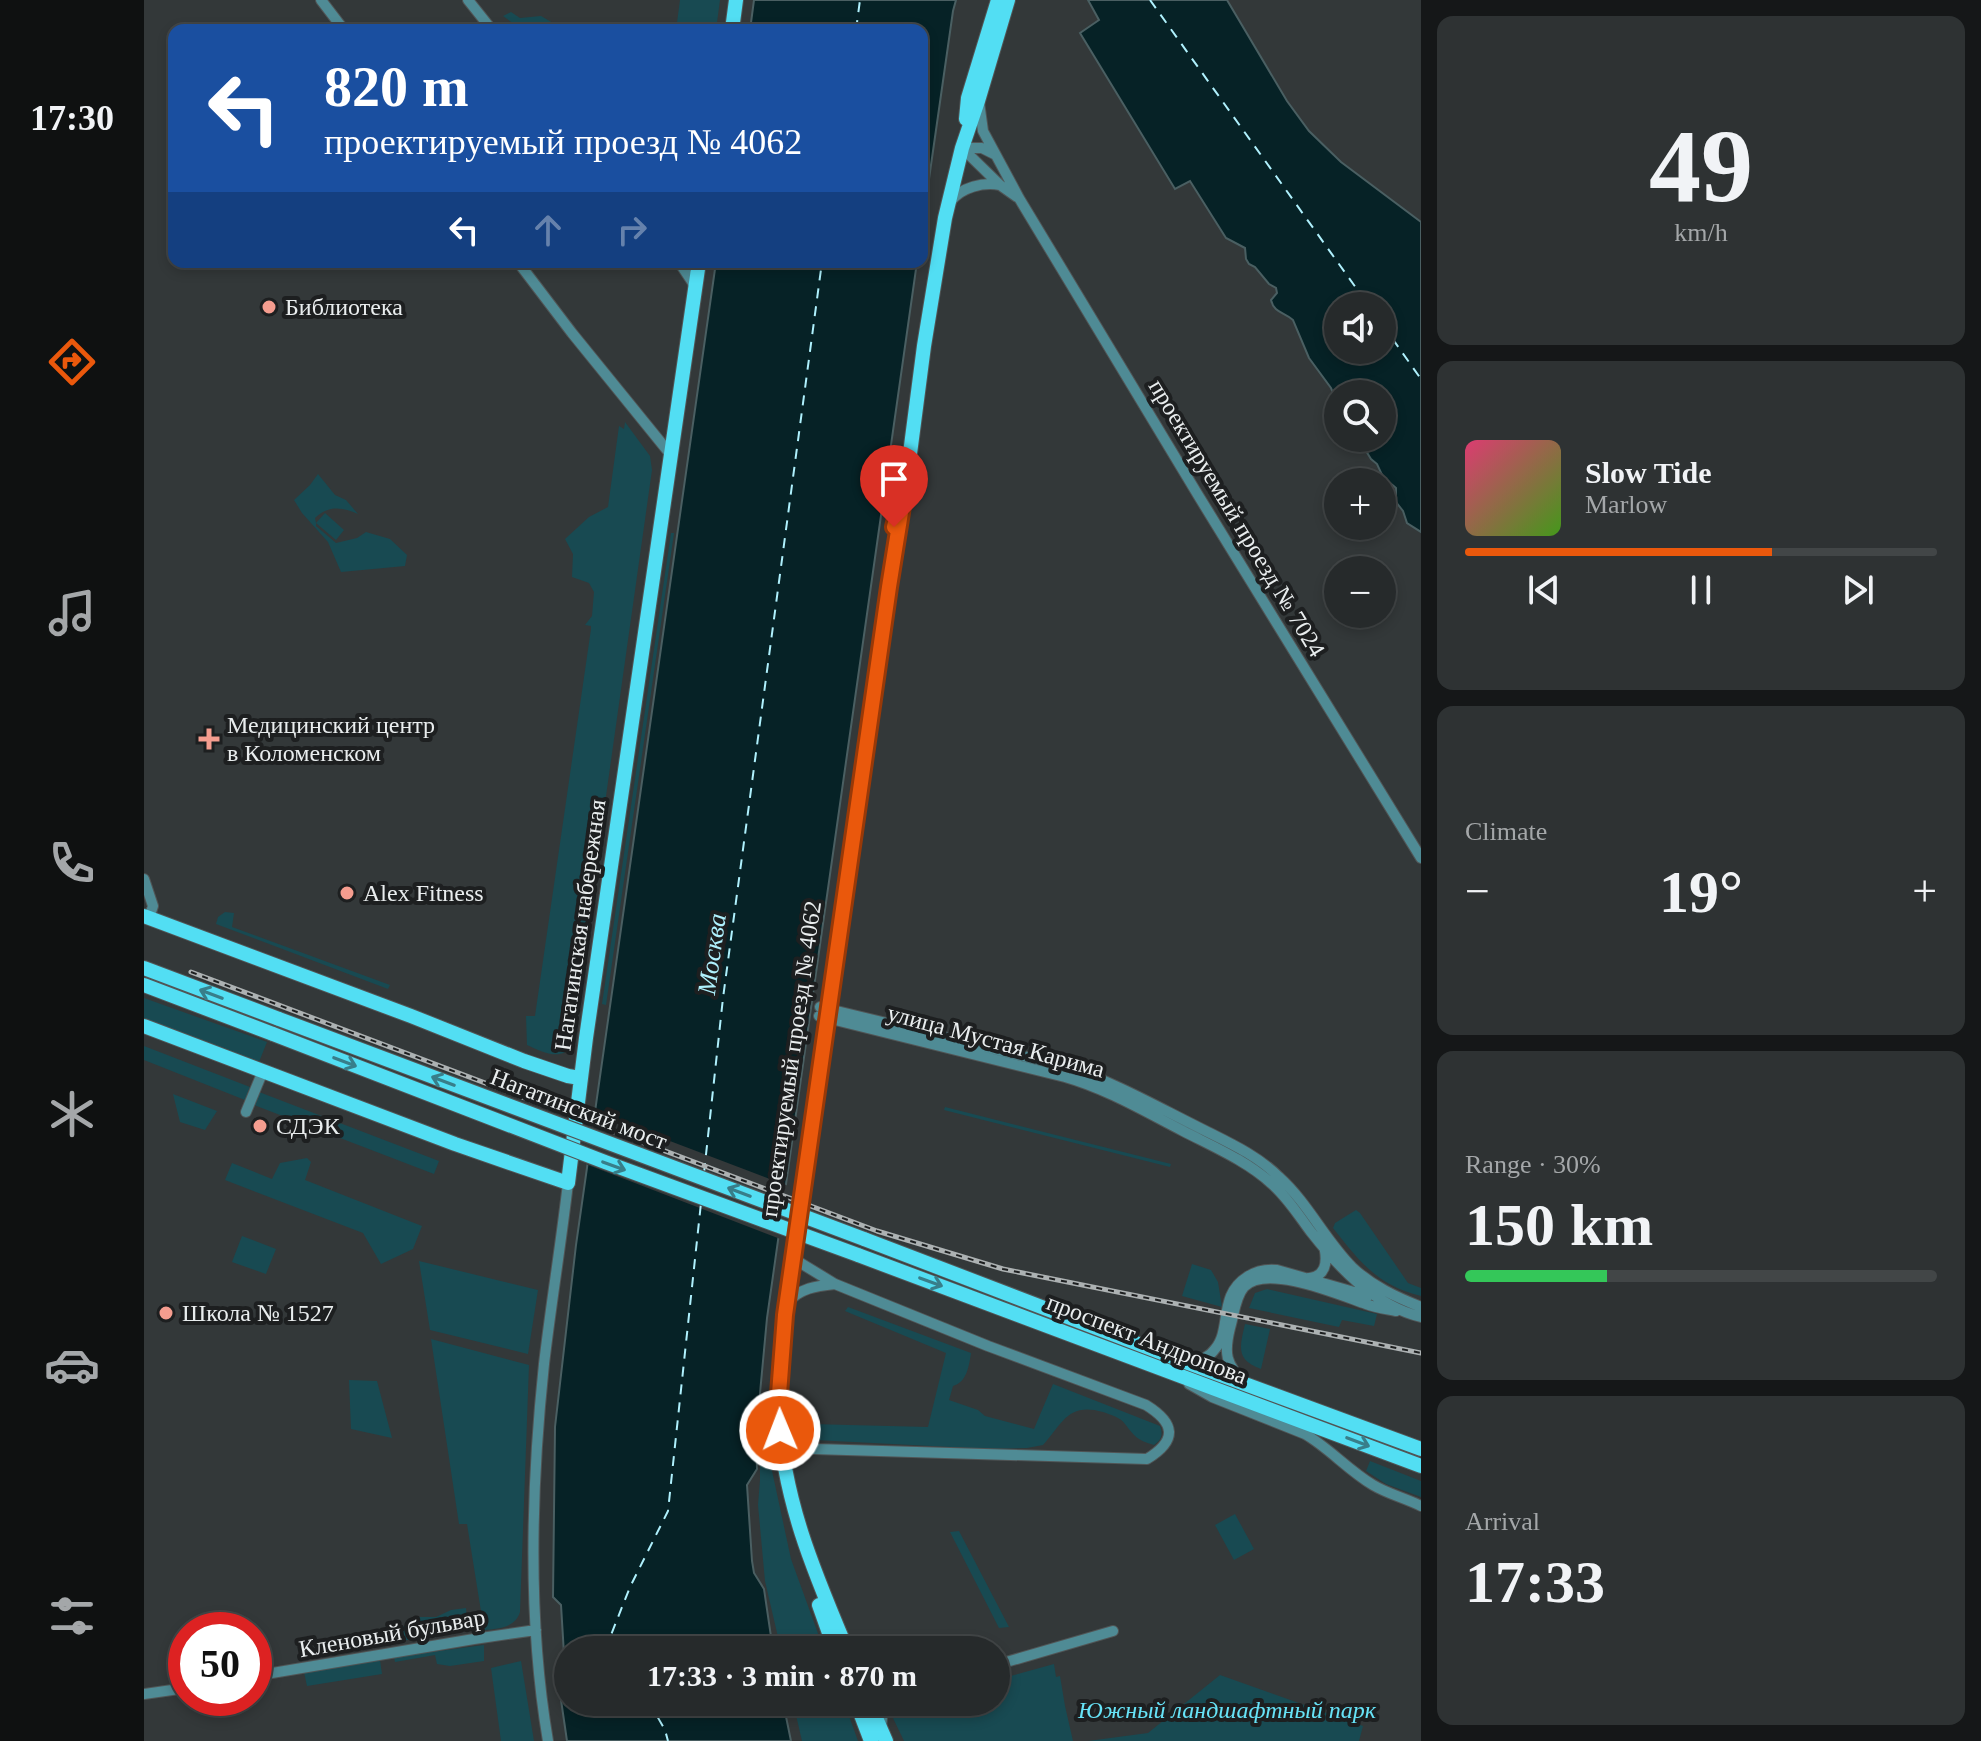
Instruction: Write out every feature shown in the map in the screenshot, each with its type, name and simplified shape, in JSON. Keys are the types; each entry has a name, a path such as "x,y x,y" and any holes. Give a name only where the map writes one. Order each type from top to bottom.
{"main road":[{"path":"733,24 736,0"},
{"path":"986,56 998,0"},
{"path":"986,56 1008,0"},
{"name":"проектируемый проезд № 4062","path":"841,1636 798,1528 787,1486 781,1448 781,1357 881,586 908,469 947,206 978,101 986,56"},
{"name":"проектируемый проезд № 4062","path":"962,148 968,98 986,56"},
{"name":"Нагатинская набережная","path":"568,1183 580,1078 696,268"},
{"path":"147,917 501,1053 580,1078"},
{"name":"Нагатинский мост","path":"144,968 864,1239"},
{"name":"Нагатинский мост","path":"144,985 605,1162 858,1255"},
{"name":"проектируемый проезд № 4062","path":"824,1012 777,1314 770,1413 784,1509 830,1636"},
{"path":"144,1026 455,1144 568,1183"},
{"path":"536,1172 560,1168 571,1153"},
{"name":"проспект Андропова","path":"864,1239 1421,1449"},
{"name":"проспект Андропова","path":"858,1255 1421,1466"},
{"path":"864,1716 876,1735"}],"street":[{"path":"321,0 339,24"},
{"path":"468,0 487,24"},
{"name":"проектируемый проезд № 7024","path":"978,101 983,131 1019,198 1421,858"},
{"path":"962,148 982,148 996,155"},
{"name":"проектируемый проезд № 7024","path":"962,148 1000,185 1019,198"},
{"path":"947,206 953,197 971,187 1000,185"},
{"path":"523,268 671,455"},
{"path":"683,268 695,286"},
{"path":"652,431 674,437"},
{"path":"144,879 153,906 147,917"},
{"name":"улица Мустая Карима","path":"824,1012 1085,1083 1242,1161 1280,1192 1354,1286"},
{"name":"улица Мустая Карима","path":"824,1012 1068,1067 1142,1098 1247,1153 1269,1168 1298,1197 1353,1269 1380,1288 1421,1307"},
{"path":"246,1112 263,1071"},
{"name":"Нагатинская набережная","path":"548,1741 536,1630 538,1431 568,1183"},
{"path":"1305,1278 1317,1276 1323,1270 1326,1257 1322,1246"},
{"path":"781,1448 1147,1459 1157,1453 1169,1435 1168,1422 1146,1405 835,1284 794,1259"},
{"path":"1188,1363 1205,1359 1218,1348 1234,1288 1246,1277 1268,1269 1354,1286 1415,1315"},
{"path":"1353,1269 1354,1286"},
{"path":"1250,1387 1236,1374 1226,1351 1239,1293 1249,1282 1273,1278 1339,1294 1370,1306 1415,1315"},
{"path":"787,1303 801,1291 835,1284"},
{"path":"1339,1294 1354,1286"},
{"path":"1382,1300 1421,1307"},
{"path":"1160,1367 1212,1397 1305,1434 1375,1486 1421,1506"},
{"name":"Кленовый бульвар","path":"272,1673 536,1630"},
{"path":"1010,1661 1113,1631"},
{"path":"144,1694 168,1691"}],"green space":[{"path":"680,0 720,0 717,24 677,24"},
{"path":"511,12 520,18 541,16 553,23 577,24 514,24 503,16"},
{"path":"625,422 650,456 652,470 572,1037 569,1037 568,1044 572,1045 563,1053 551,1054 527,1045 526,1016 535,1016 591,629 591,626 585,625 592,616 594,592 589,583 572,577 573,554 565,539 589,517 608,507 619,426 624,429"},
{"path":"318,474 335,495 346,500 358,514 330,509 315,518 316,526 336,543 357,538 366,532 390,539 407,555 405,566 341,572 328,542 294,500"},
{"path":"325,513 344,530 336,540 316,523"},
{"path":"671,533 674,533 606,1005 602,1004"},
{"path":"225,912 234,913 232,927 390,985 388,989 216,924 218,917"},
{"path":"144,998 267,1042 259,1062 144,1018"},
{"path":"144,1046 250,1087 245,1100 144,1060"},
{"path":"259,1092 439,1161 434,1174 254,1105"},
{"path":"173,1094 217,1111 205,1130 180,1122"},
{"path":"945,1107 1171,1164 1170,1167 944,1110"},
{"path":"307,1158 311,1162 305,1180 422,1226 413,1249 381,1264 363,1233 225,1180 232,1163 272,1179 280,1163"},
{"path":"1356,1210 1408,1283 1421,1288 1421,1296 1381,1279 1361,1262 1333,1228 1335,1223"},
{"path":"242,1236 276,1249 266,1274 232,1262"},
{"path":"419,1261 538,1290 528,1354 430,1330"},
{"path":"1192,1264 1211,1270 1218,1282 1222,1307 1182,1296"},
{"path":"1267,1289 1377,1314 1374,1326 1342,1320 1339,1327 1249,1308 1255,1293"},
{"path":"848,1307 971,1353 966,1373 953,1386 949,1400 978,1410 985,1416 1034,1429 1053,1384 1160,1426 1160,1439 1154,1445 1134,1435 1118,1418 1103,1412 1082,1410 1067,1416 1043,1445 1027,1448 990,1449 795,1439 796,1414 810,1414 810,1424 928,1427 946,1353 845,1311"},
{"path":"1245,1324 1270,1329 1261,1369 1243,1357 1241,1346"},
{"path":"431,1339 529,1365 520,1612 514,1621 500,1628 484,1630 467,1524 459,1524"},
{"path":"349,1380 377,1381 392,1438 351,1429"},
{"path":"760,1415 791,1559 819,1636 778,1636 765,1581 758,1505"},
{"path":"1370,1461 1421,1481 1421,1497 1386,1484 1366,1471"},
{"path":"1235,1514 1254,1549 1234,1560 1215,1525"},
{"path":"959,1531 1009,1627 999,1628 950,1532"},
{"path":"466,1608 468,1630 422,1638 413,1623 415,1617 436,1617"},
{"path":"405,1626 413,1639 358,1649 352,1634"},
{"path":"484,1645 484,1661 450,1666 437,1664 435,1655 395,1662 394,1657"},
{"path":"380,1660 382,1674 307,1686 304,1672"},
{"path":"521,1661 534,1741 501,1741 491,1668"},
{"name":"Южный ландшафтный парк","path":"1054,1664 1056,1677 1060,1676 1073,1741 904,1741 893,1716 1010,1716 1010,1676"},
{"name":"Южный ландшафтный парк","path":"1220,1675 1363,1726 1359,1741 1088,1741 1148,1733"},
{"path":"796,1716 849,1716 858,1741 802,1741"}],"water":[{"path":"754,0 956,0 928,186 928,24 751,24"},
{"path":"1088,0 1227,0 1287,101 1309,131 1341,162 1421,222 1421,532 1407,523 1396,502 1396,468 1379,468 1367,452 1396,452 1396,380 1325,380 1309,358 1293,320 1272,304 1276,288 1249,264 1245,248 1226,238 1190,181 1175,189 1080,33 1099,20"},
{"name":"Москва","path":"715,268 916,268 767,1318 756,1436 757,1469 747,1485 752,1561 754,1573 764,1589 771,1636 563,1636 561,1605 553,1597 555,1427 576,1245"},
{"path":"563,1716 786,1716 791,1741 567,1741"}],"pier":[{"path":"591,1111 791,1187 783,1240 583,1163"}],"ferry route":[{"path":"857,24 860,0"},
{"path":"1150,0 1359,292"},
{"path":"704,1173 723,998 821,268"},
{"path":"1396,344 1421,379"},
{"path":"611,1636 630,1587 668,1511 701,1203"},
{"path":"657,1716 668,1741"}],"railway":[{"path":"191,972 877,1231 1003,1269 1421,1353"}],"place":[{"name":"Библиотека","path":"269,307"},
{"name":"Медицинский центр в Коломенском","path":"209,739"},
{"name":"Alex Fitness","path":"347,893"},
{"name":"СДЭК","path":"260,1126"},
{"name":"Школа № 1527","path":"166,1313"}],"route":[{"path":"780,1430 778,1413 785,1315 908,469 894,527"}]}
